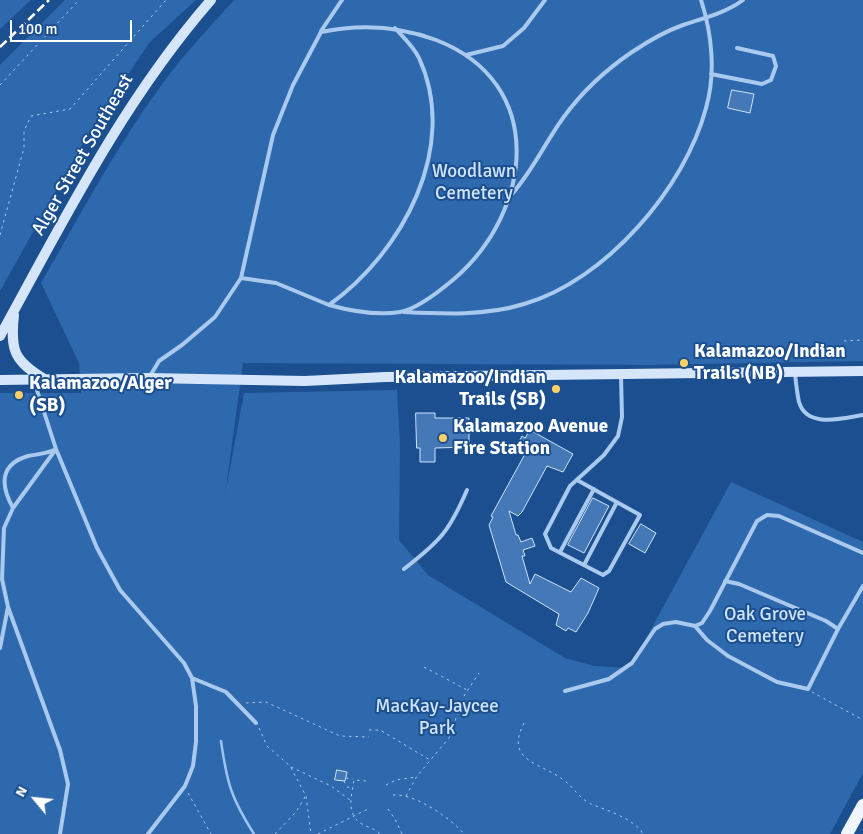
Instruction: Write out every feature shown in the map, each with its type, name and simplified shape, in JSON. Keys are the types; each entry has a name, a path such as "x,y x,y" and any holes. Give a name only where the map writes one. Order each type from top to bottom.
{"main road":[{"name":"Alger Street Southeast","path":"0,336 130,105 157,66 210,0"},
{"path":"14,310 12,337 15,353 22,365 47,380"},
{"path":"0,380 148,378 305,381 395,377 863,371"},
{"path":"847,834 863,805"}],"lane":[{"path":"148,378 159,361 215,317 240,278 273,135 293,85 321,32 342,0"},
{"path":"466,55 503,46 524,28 546,0"},
{"path":"240,278 276,283 329,305 350,311 383,313 446,314 486,312 525,304 556,292 616,250 642,222 677,176 692,150 707,107 711,74 711,45 707,18 701,0"},
{"path":"511,194 527,177 564,117 597,81 632,52 681,26 707,18 743,0"},
{"path":"321,32 347,28 395,28 420,34 446,44 466,55 487,72 506,100 515,124 517,154 511,194 489,240 468,267 439,292 402,312"},
{"path":"329,305 362,278 399,231 414,200 428,163 432,112 428,84 418,56 395,28"},
{"path":"711,74 762,84 771,80 776,66 772,56 737,48"},
{"path":"794,372 799,402 804,412 814,418 824,420 863,415"},
{"path":"577,480 640,515 610,571 603,575 551,548 545,534 570,486 604,455 618,436 622,417 621,374"},
{"path":"34,380 56,448 97,548 120,590 184,663 192,678 196,706 196,742 192,766 185,786 148,834"},
{"path":"56,448 13,508 2,530 2,579 8,607 60,750 68,784 60,834"},
{"path":"13,508 3,495 0,479 4,470 27,456 46,454 56,448"},
{"path":"560,552 594,489"},
{"path":"404,569 432,547 446,532 466,490"},
{"path":"584,565 617,502"},
{"path":"565,691 609,679 632,663 654,629 663,624 676,622 695,626 702,623 756,521 767,515 780,516 863,553"},
{"path":"725,580 739,584 826,621 838,629"},
{"path":"695,626 707,640 728,656 777,682 808,689 838,629 863,586"},
{"path":"0,648 8,607"},
{"path":"192,678 226,692 256,723"}],"path":[{"path":"0,86 79,0"},
{"path":"0,235 24,148 24,131 31,116 70,109 166,0"},
{"path":"844,341 863,340"},
{"path":"424,666 468,691"},
{"path":"406,796 417,777 452,731 468,691 479,672"},
{"path":"808,689 863,720"},
{"path":"239,704 266,702 340,736 369,737"},
{"path":"256,723 267,746 290,766 331,786 350,801"},
{"path":"524,723 517,742 523,756 561,778 586,801 620,815 640,829 643,834"},
{"path":"369,730 380,730 431,760"},
{"path":"290,766 306,796 311,834"},
{"path":"386,785 396,780 417,777"},
{"path":"346,778 366,781"},
{"path":"354,780 350,801 354,816 362,824 374,828 380,834"},
{"path":"344,781 347,787 353,788"},
{"path":"185,786 211,834"},
{"path":"393,795 406,796 447,817 464,834"},
{"path":"275,834 296,812 306,796"},
{"path":"318,834 368,808"},
{"path":"388,809 396,819 402,834"}],"green space":[{"path":"0,0 31,0 0,29"},
{"path":"65,0 196,0 149,43 87,136 0,291 0,65"},
{"path":"234,0 863,0 863,361 651,365 243,363 225,495 244,393 397,390 400,445 399,540 428,575 565,658 594,666 630,668 731,482 863,542 863,773 830,834 0,834 0,393 81,393 79,363 41,283 98,183 160,87 177,64"}],"building":[{"path":"732,90 754,94 750,113 728,108"},
{"name":"Kalamazoo Avenue Fire Station","path":"416,413 435,413 435,418 469,418 469,447 435,448 435,462 420,462 420,448 417,448"},
{"path":"530,430 573,454 563,472 547,466 518,516 509,511 516,535 518,535 521,542 532,538 535,546 523,550 525,556 522,556 530,584 535,574 571,592 581,578 599,588 588,613 576,632 568,628 566,631 556,625 559,614 506,582 489,525 493,517 491,516 525,454 516,447 522,436 525,438"},
{"path":"593,498 609,506 584,553 568,545"},
{"path":"641,524 656,533 645,553 629,544"},
{"path":"337,770 347,772 345,781 335,780"}],"waterway":[{"path":"221,741 231,790 254,834"}],"railway":[{"path":"0,47 49,0"}],"place":[{"name":"Kalamazoo/Indian Trails (NB)","path":"684,363"},
{"name":"Kalamazoo/Indian Trails (SB)","path":"556,389"},
{"name":"Kalamazoo/Alger (SB)","path":"19,395"},
{"name":"Kalamazoo Avenue Fire Station","path":"443,438"}],"park label":[{"name":"Woodlawn Cemetery","path":"474,183"},
{"name":"Oak Grove Cemetery","path":"765,626"},
{"name":"MacKay-Jaycee Park","path":"437,718"}]}
